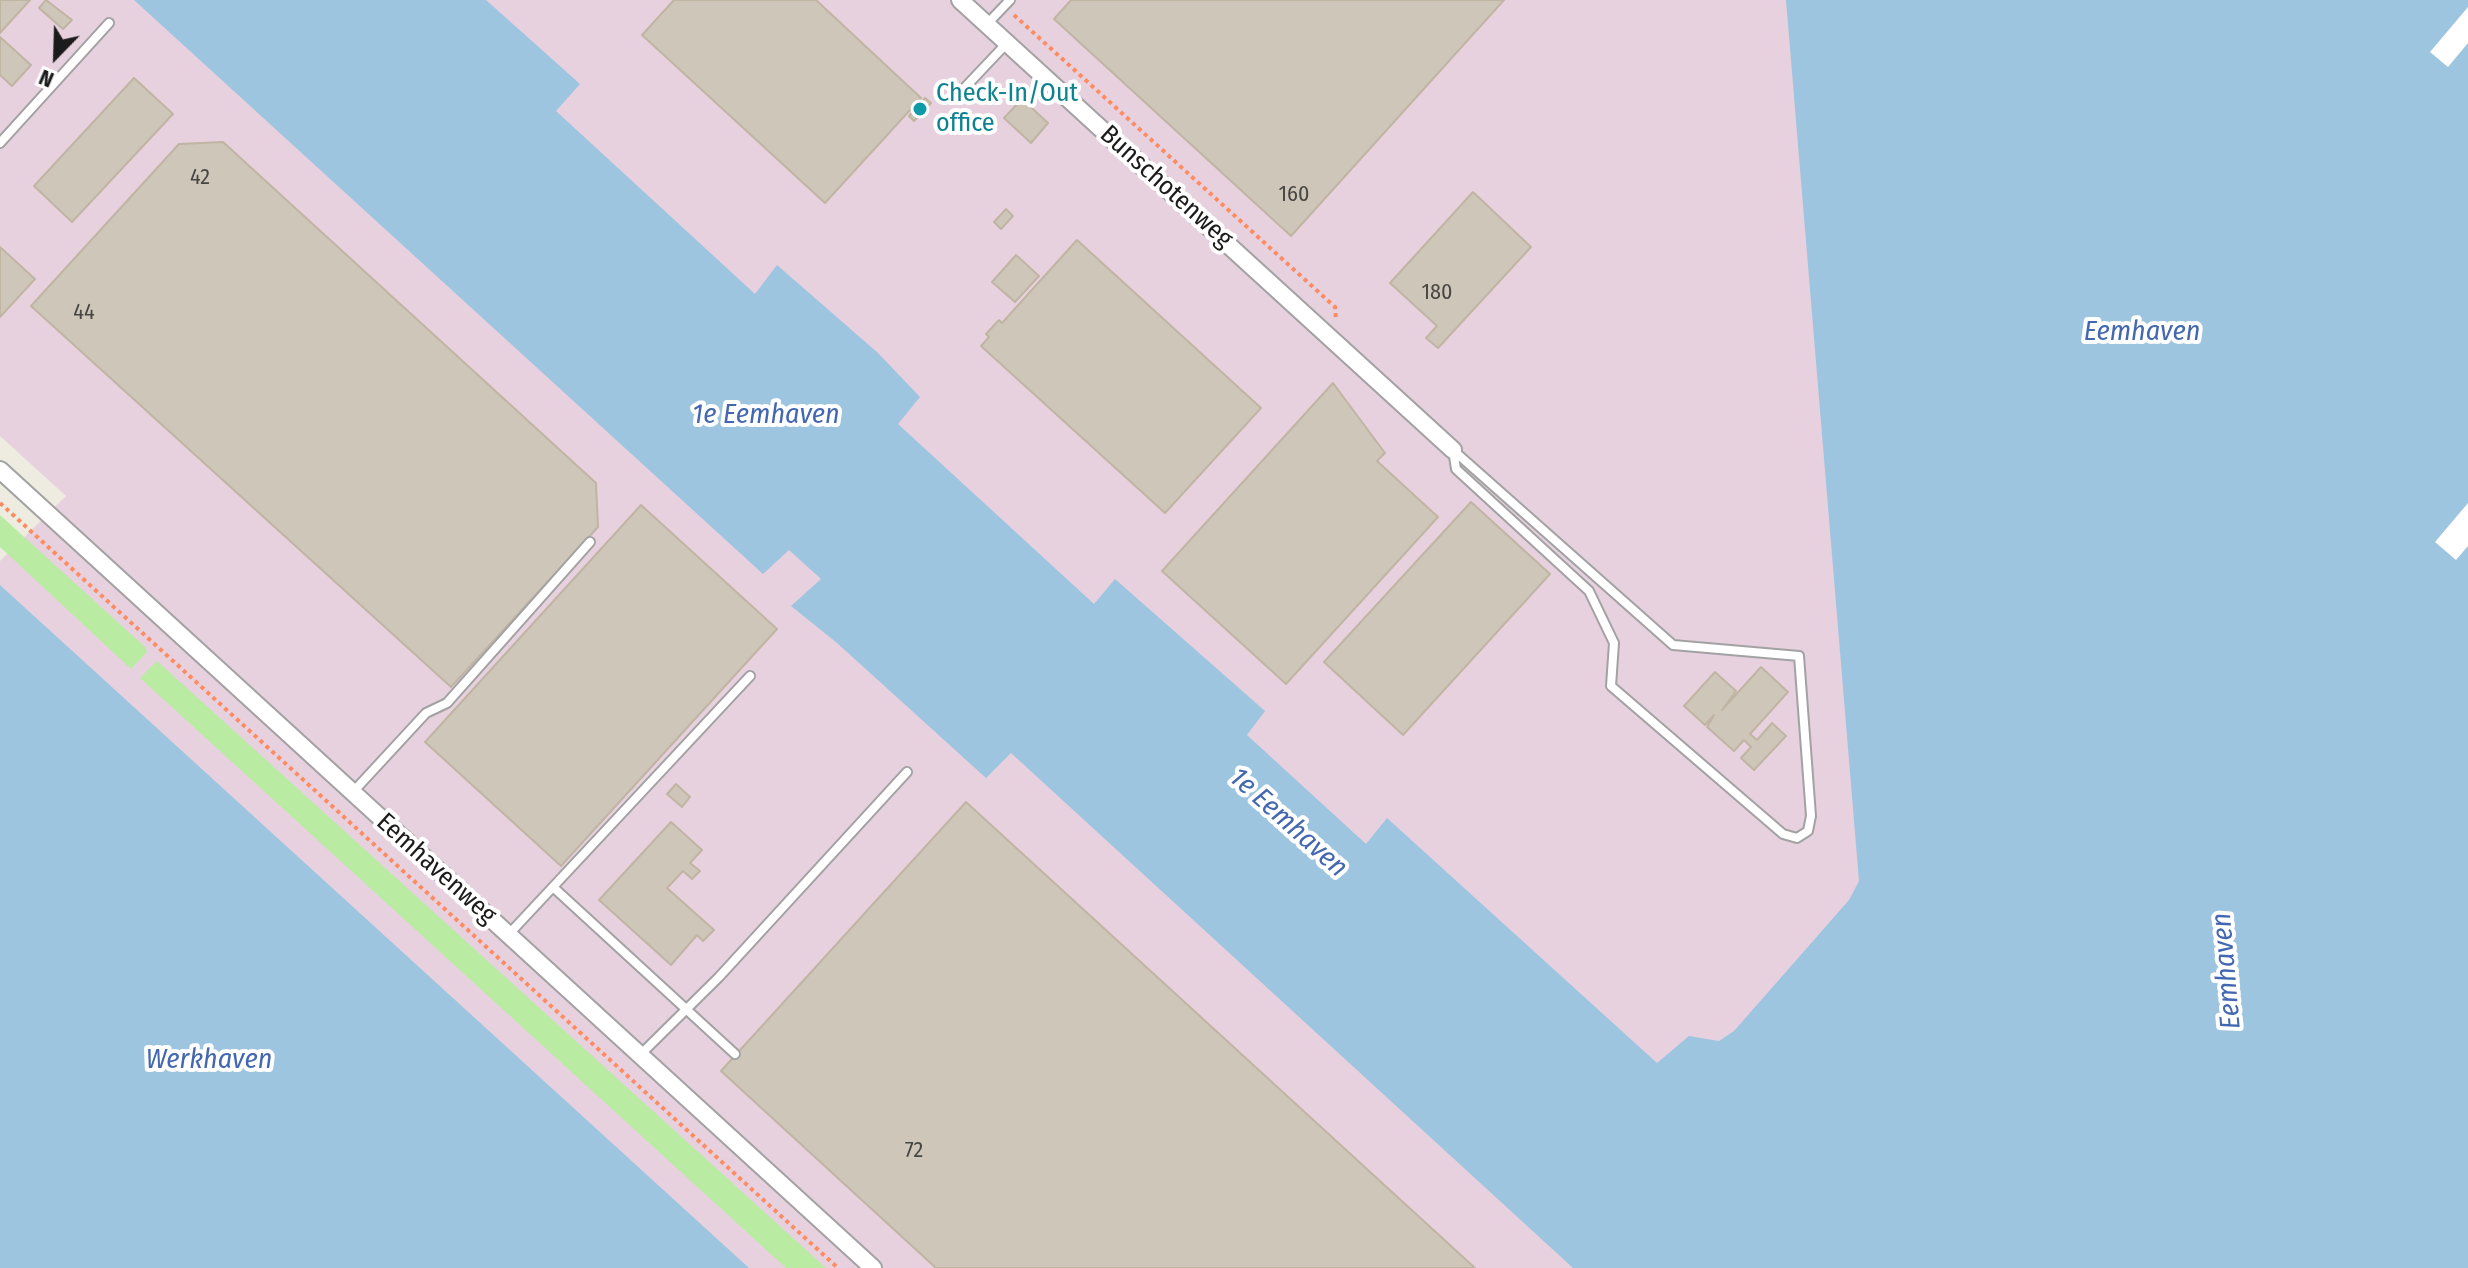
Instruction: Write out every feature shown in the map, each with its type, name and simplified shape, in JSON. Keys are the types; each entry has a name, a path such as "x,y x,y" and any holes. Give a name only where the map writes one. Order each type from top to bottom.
{"street":[{"name":"Bunschotenweg","path":"960,0 1453,450"},
{"name":"Eemhavenweg","path":"0,470 873,1268"}],"lane":[{"path":"987,25 1007,3"},
{"path":"0,143 109,23"},
{"path":"954,99 1007,43"},
{"path":"1453,450 1673,645 1799,656 1811,816 1808,831 1797,838 1783,834 1611,686 1614,643 1589,591 1456,469 1453,450"},
{"path":"353,793 426,713 447,703 590,542"},
{"path":"509,935 750,676"},
{"path":"640,1055 907,772"},
{"path":"553,887 735,1054"}],"path":[{"name":"Bunschotenweg","path":"1007,3 1335,307 1336,342"},
{"name":"Eemhavenweg","path":"0,503 838,1268"}],"shaded area":[{"path":"0,0 1841,0 1922,824 1747,1268 654,1268 0,648 0,561 66,496 0,436"}],"green space":[{"path":"0,515 145,647 147,652 131,669 0,547"},
{"path":"157,661 826,1268 786,1268 140,678"}],"water":[{"name":"Eemhaven","path":"134,0 486,0 580,84 556,111 755,294 777,265 878,353 920,397 898,424 1094,604 1115,579 1265,711 1247,735 1366,844 1387,818 1657,1063 1689,1036 1719,1041 1734,1031 1849,900 1859,881 1786,0 2468,0 2468,1268 1573,1268 1011,753 986,778 837,643 791,606 821,579 789,550 763,574"},
{"name":"Werkhaven","path":"0,585 749,1268 0,1268"}],"pier":[{"path":"2468,7 2468,43 2448,67 2430,52"},
{"path":"2468,503 2468,546 2456,560 2435,542"}],"building":[{"path":"0,0 30,0 0,33"},
{"path":"46,0 72,20 63,29 39,8"},
{"path":"674,0 816,0 921,98 825,203 642,35"},
{"path":"1071,0 1504,0 1291,236 1054,19"},
{"path":"0,37 31,65 12,86 0,75"},
{"path":"134,78 173,114 72,222 34,186"},
{"name":"Check-In/Out office","path":"925,98 931,103 914,121 909,116"},
{"path":"1022,99 1048,123 1031,143 1004,118"},
{"path":"223,142 596,483 598,527 451,687 31,306 179,144"},
{"path":"1473,192 1531,247 1438,348 1426,338 1437,326 1390,283"},
{"path":"1006,209 1013,216 1001,229 994,222"},
{"path":"1077,240 1261,408 1165,513 981,346 989,337 986,334 999,320 1002,323"},
{"path":"0,247 35,279 0,317"},
{"path":"1016,255 1039,276 1015,302 992,282"},
{"path":"1333,383 1385,453 1377,461 1438,517 1286,684 1162,571"},
{"path":"1471,502 1550,574 1403,735 1324,662"},
{"path":"641,505 777,629 561,866 425,742"},
{"path":"1761,667 1788,692 1750,734 1757,740 1772,723 1786,736 1754,770 1741,758 1751,747 1744,740 1734,751 1707,727 1714,715 1705,725 1684,706 1715,672 1736,691 1722,710"},
{"path":"676,784 690,797 682,807 667,794"},
{"path":"966,802 1475,1268 936,1268 721,1071"},
{"path":"671,822 702,850 690,863 700,871 692,879 683,871 667,888 714,930 703,941 697,935 671,965 599,900"}],"place":[{"name":"Check-In/Out office","path":"920,109"}],"water label":[{"name":"1e Eemhaven","path":"766,415"},
{"name":"1e Eemhaven","path":"1288,823"}]}
